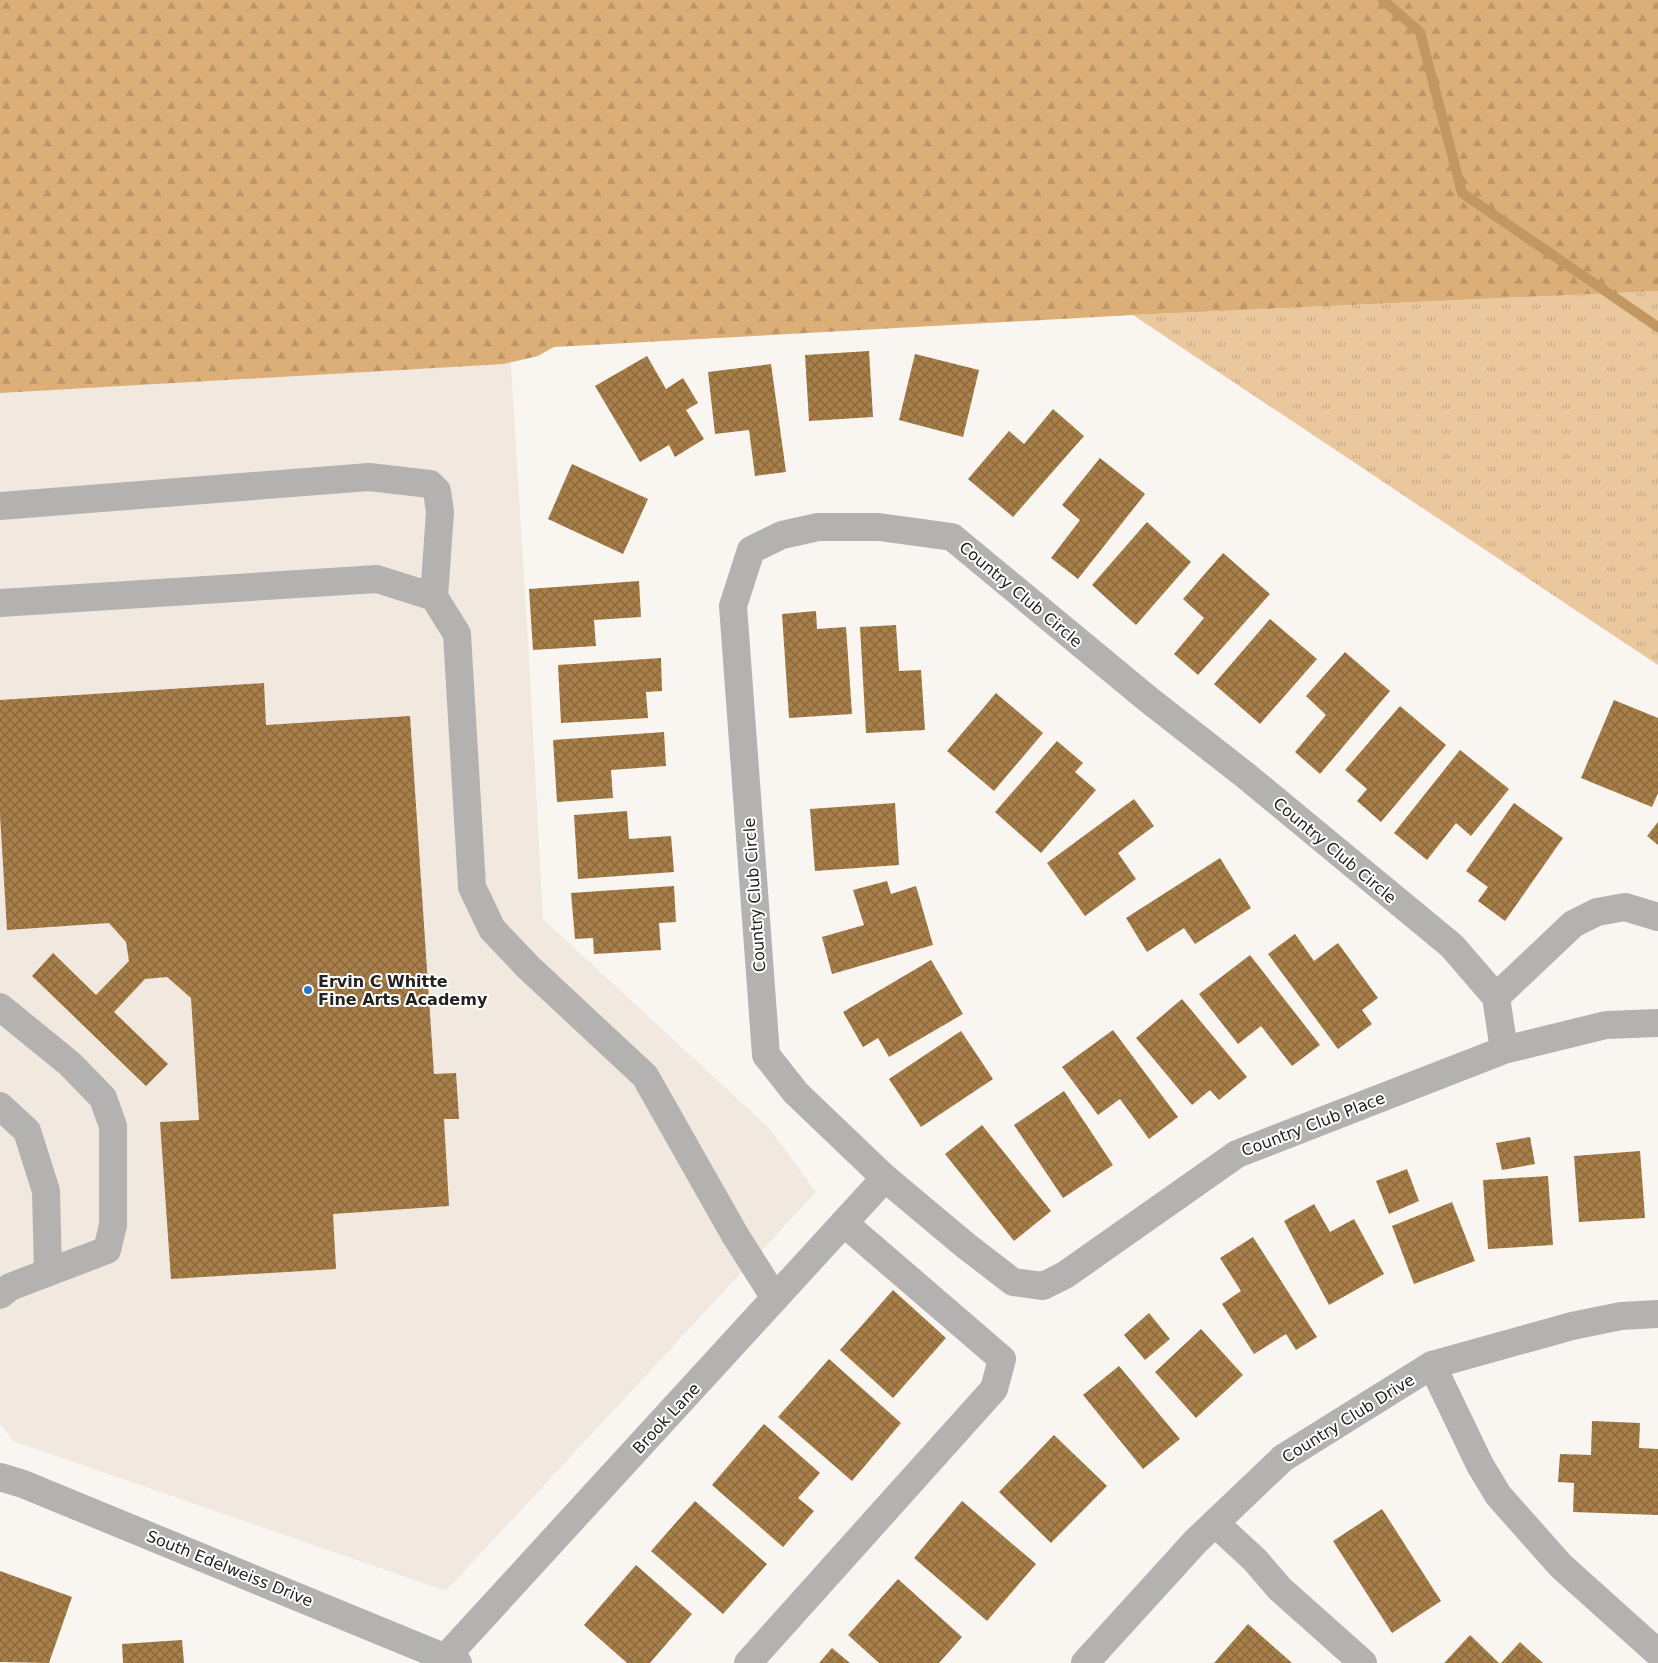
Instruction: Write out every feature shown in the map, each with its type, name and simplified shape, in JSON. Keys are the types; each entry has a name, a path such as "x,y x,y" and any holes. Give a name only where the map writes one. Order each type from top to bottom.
{"street":[{"path":"0,506 369,477 430,484 437,491 440,512 434,597 457,634 472,887 492,929 528,968 645,1076 735,1235 775,1298"},
{"name":"Country Club Circle","path":"885,1178 796,1093 766,1055 733,606 751,550 782,535 818,527 879,527 952,537 1452,946 1496,997"},
{"path":"0,603 377,579 434,597"},
{"path":"1504,1050 1496,997 1574,924 1598,912 1625,907 1658,917"},
{"path":"0,1007 70,1064 103,1098 113,1126 113,1226 107,1250 10,1286 0,1295"},
{"name":"Country Club Place","path":"885,1178 965,1245 1013,1282 1043,1286 1065,1275 1237,1154 1504,1050 1606,1025 1658,1023"},
{"path":"0,1106 27,1131 46,1190 48,1272"},
{"name":"Brook Lane","path":"452,1660 775,1298 885,1178"},
{"path":"748,1663 994,1389 1002,1359 844,1222"},
{"name":"Country Club Drive","path":"1085,1663 1196,1540 1283,1458 1432,1365 1572,1326 1621,1316 1658,1314"},
{"path":"1432,1365 1480,1465 1498,1495 1561,1566 1658,1653"},
{"name":"South Edelweiss Drive","path":"0,1477 23,1484 452,1660"},
{"path":"1215,1522 1255,1560 1280,1590 1363,1663"}],"shaded area":[{"name":"Ervin C Whitte Fine Arts Academy","path":"510,351 543,919 769,1128 816,1192 446,1591 13,1441 0,1424 0,380"}],"green space":[{"path":"0,0 1658,0 1658,291 1133,315 554,347 538,356 504,364 0,393"},
{"path":"1658,291 1658,665 1133,315"}],"building":[{"path":"869,351 873,417 809,421 805,355"},
{"path":"915,354 979,370 963,437 899,420"},
{"path":"647,356 666,389 683,378 698,403 686,410 704,439 675,457 669,445 640,462 595,386"},
{"path":"771,364 786,472 755,476 749,430 715,434 708,372"},
{"path":"1053,409 1084,436 1013,517 968,479 1009,431 1024,444"},
{"path":"1100,458 1145,494 1078,579 1051,558 1080,520 1062,505"},
{"path":"572,464 648,499 623,554 548,519"},
{"path":"1147,522 1191,562 1136,625 1092,585"},
{"path":"1223,553 1270,594 1198,675 1174,654 1204,618 1183,599"},
{"path":"639,581 641,617 594,620 596,646 533,650 529,589"},
{"path":"816,611 817,629 846,627 852,714 789,718 782,614"},
{"path":"1270,619 1317,659 1260,724 1214,684"},
{"path":"896,625 899,671 921,670 925,730 866,733 860,627"},
{"path":"1345,652 1390,691 1320,774 1295,752 1326,715 1306,696"},
{"path":"661,658 662,691 646,692 648,718 561,723 558,665"},
{"path":"264,683 266,725 410,716 434,1074 456,1073 459,1119 444,1119 449,1206 333,1214 336,1269 171,1279 160,1122 199,1120 191,998 167,977 145,979 114,1012 168,1064 146,1086 32,976 53,953 96,995 129,961 126,942 109,923 7,930 0,815 0,700"},
{"path":"996,693 1043,733 994,791 947,751"},
{"path":"1614,700 1658,718 1658,793 1652,807 1581,778"},
{"path":"1400,706 1446,745 1381,822 1357,801 1367,789 1345,770"},
{"path":"664,732 666,766 611,770 613,798 557,802 553,740"},
{"path":"1057,741 1083,763 1075,772 1096,790 1041,853 995,812"},
{"path":"1460,750 1509,789 1471,836 1456,823 1427,860 1394,833"},
{"path":"1134,799 1154,826 1118,853 1136,879 1085,916 1047,863"},
{"path":"895,803 899,865 815,871 810,809"},
{"path":"1514,803 1563,838 1505,921 1478,901 1488,887 1466,871"},
{"path":"627,811 629,839 671,836 674,872 578,879 574,815"},
{"path":"1658,822 1658,845 1647,836"},
{"path":"1220,858 1251,908 1195,944 1184,928 1147,952 1126,918"},
{"path":"887,881 891,894 916,886 933,945 832,974 822,937 864,925 853,890"},
{"path":"674,886 676,922 659,923 661,950 594,954 593,938 575,939 571,893"},
{"path":"1295,934 1314,961 1338,943 1378,998 1362,1010 1372,1024 1338,1049 1268,954"},
{"path":"1250,955 1320,1045 1292,1066 1261,1026 1238,1044 1199,994"},
{"path":"931,960 963,1014 889,1057 878,1038 863,1047 843,1012"},
{"path":"1182,999 1247,1077 1219,1100 1210,1090 1192,1105 1136,1038"},
{"path":"1113,1030 1178,1117 1149,1139 1120,1099 1098,1115 1062,1067"},
{"path":"961,1031 993,1079 921,1127 889,1079"},
{"path":"1064,1091 1113,1165 1063,1198 1014,1125"},
{"path":"982,1125 1051,1211 1014,1241 945,1154"},
{"path":"1530,1137 1535,1164 1502,1170 1496,1143"},
{"path":"1640,1151 1645,1218 1579,1222 1574,1156"},
{"path":"1407,1169 1419,1201 1389,1214 1376,1181"},
{"path":"1548,1176 1553,1245 1488,1249 1483,1180"},
{"path":"1452,1202 1475,1261 1414,1284 1392,1226"},
{"path":"1314,1204 1330,1232 1354,1219 1384,1274 1329,1305 1284,1221"},
{"path":"1253,1237 1317,1337 1296,1350 1286,1334 1254,1354 1222,1304 1241,1291 1220,1258"},
{"path":"893,1290 946,1338 893,1398 840,1350"},
{"path":"1149,1313 1170,1339 1145,1360 1124,1335"},
{"path":"1201,1329 1243,1375 1196,1418 1155,1372"},
{"path":"829,1359 901,1423 852,1481 778,1417"},
{"path":"1119,1366 1180,1439 1143,1469 1083,1395"},
{"path":"1592,1421 1640,1423 1639,1448 1658,1449 1658,1515 1573,1512 1574,1483 1558,1482 1560,1454 1591,1455"},
{"path":"764,1424 820,1473 798,1498 814,1511 783,1547 712,1485"},
{"path":"1054,1435 1107,1486 1051,1543 999,1492"},
{"path":"695,1501 767,1564 723,1614 651,1551"},
{"path":"962,1501 1036,1564 987,1621 914,1558"},
{"path":"1382,1509 1441,1601 1392,1633 1333,1541"},
{"path":"636,1565 692,1614 650,1663 627,1663 584,1625"},
{"path":"0,1571 72,1597 49,1663 0,1662"},
{"path":"898,1579 962,1637 939,1663 879,1663 848,1635"},
{"path":"1248,1624 1292,1663 1214,1663"},
{"path":"1470,1635 1499,1663 1444,1663"},
{"path":"182,1640 184,1663 123,1663 122,1644"},
{"path":"1520,1642 1543,1663 1501,1663"},
{"path":"832,1648 850,1663 819,1663"}],"waterway":[{"path":"1383,0 1420,32 1462,193 1658,327"}],"place":[{"name":"Ervin C Whitte Fine Arts Academy","path":"308,990"}]}
